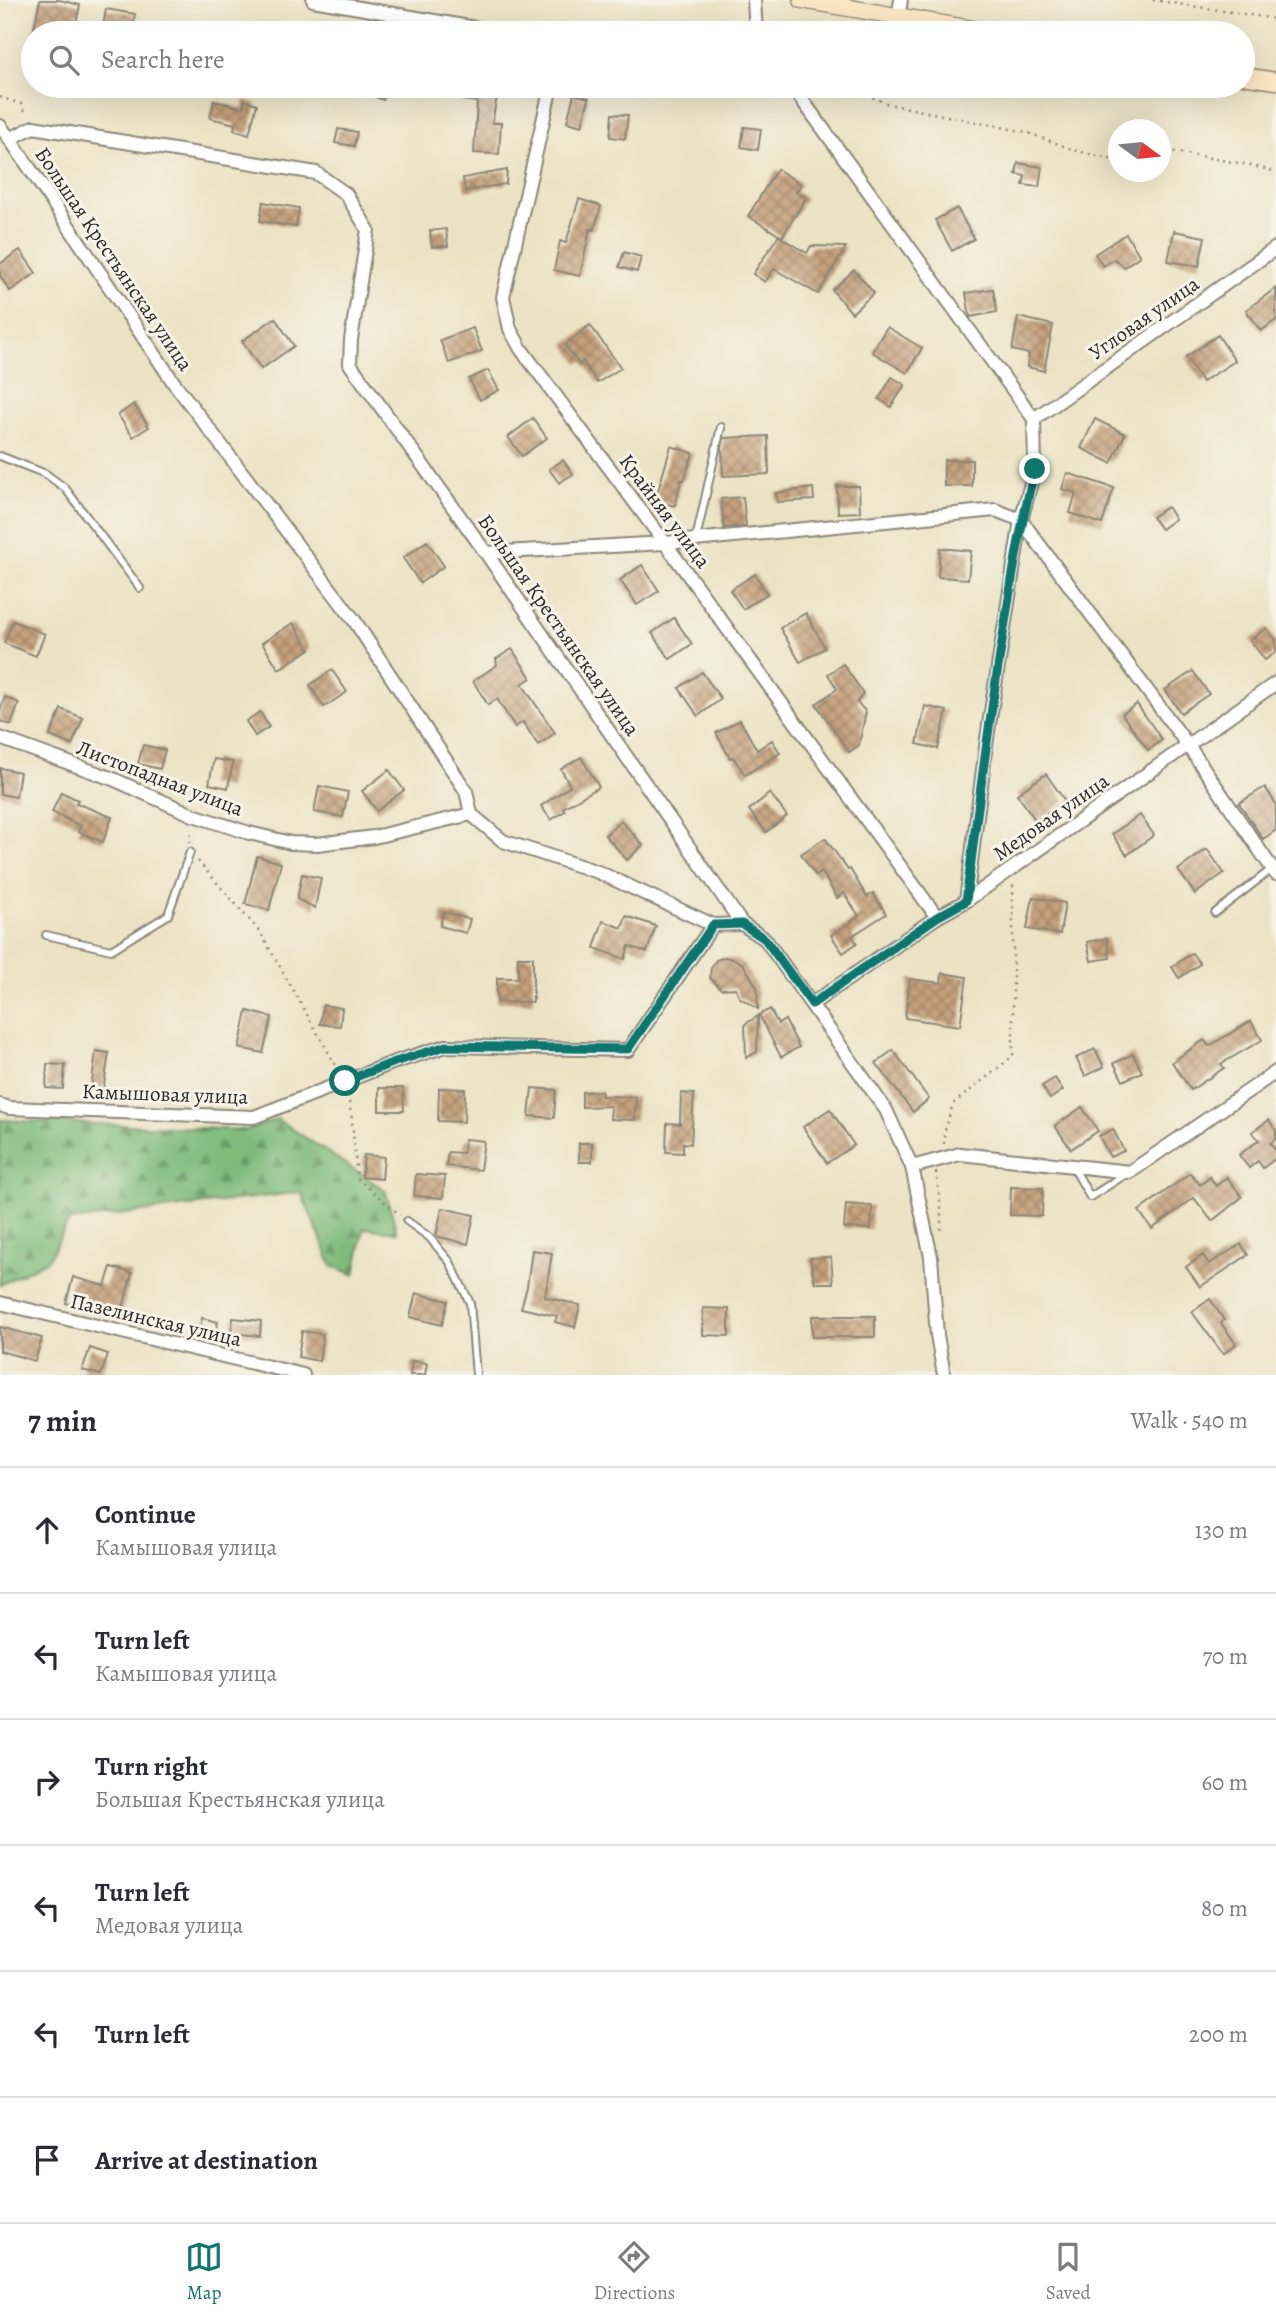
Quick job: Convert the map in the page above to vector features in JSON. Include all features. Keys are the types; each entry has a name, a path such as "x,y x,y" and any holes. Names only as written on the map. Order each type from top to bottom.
{"main road":[{"path":"802,0 900,8 950,21"},
{"path":"1255,78 1276,81"}],"street":[{"path":"313,0 435,21"},
{"path":"754,0 755,21"},
{"name":"Крайняя улица","path":"548,98 503,298 510,329 521,349 937,917"},
{"path":"801,98 1034,419 1035,469 1021,520 988,731 966,901"},
{"name":"Большая Крестьянская улица","path":"0,126 174,383 354,620 466,791 471,814"},
{"name":"Большая Крестьянская улица","path":"10,139 33,127 316,173 346,194 368,230 351,340 350,364 486,553 742,924 765,939 886,1110 912,1167 931,1257 937,1335 944,1375"},
{"name":"Угловая улица","path":"1034,419 1276,248"},
{"path":"486,553 665,543 995,510 1021,520 1187,744 1274,871"},
{"name":"Медовая улица","path":"812,1004 937,917 966,901 1276,682"},
{"name":"Листопадная улица","path":"0,738 113,779 192,815 281,840 317,844 374,837 471,814"},
{"path":"471,814 503,841 598,872 713,925 742,924"},
{"name":"Камышовая улица","path":"0,1105 9,1108 254,1117 395,1062 446,1046 628,1049 713,925"},
{"path":"912,1167 960,1154 1130,1172 1276,1072"},
{"name":"Пазелинская улица","path":"0,1303 303,1375"}],"lane":[{"path":"696,539 721,427"},
{"path":"0,457 46,474 65,488 140,588"},
{"path":"46,935 111,950 168,915 190,852"},
{"path":"1215,913 1274,871"},
{"path":"1073,1166 1090,1197 1130,1172"},
{"path":"407,1221 429,1237 450,1262 470,1303 476,1375"}],"path":[{"path":"1153,0 1276,19"},
{"path":"0,97 21,104 33,127"},
{"path":"874,98 888,104 1026,132 1077,151 1108,159"},
{"path":"1171,151 1250,165 1276,173"},
{"path":"192,815 190,852 260,932 302,1010 345,1081 352,1120 357,1178 407,1221"},
{"path":"931,1257 941,1242 941,1207 936,1171 943,1159 944,1133 953,1104 1013,1056 1013,867"}],"green space":[{"path":"277,1119 385,1190 397,1232 364,1228 355,1275 332,1266 301,1192 69,1221 48,1260 0,1285 0,1120 247,1130"}],"building":[{"path":"40,0 59,0 80,5 77,21 36,21"},
{"path":"106,9 135,14 134,21 104,21"},
{"path":"497,98 492,123 501,123 499,154 474,153 477,102 462,100"},
{"path":"573,98 589,98 582,126 567,122"},
{"path":"245,100 257,104 249,134 234,130 235,124 210,118 214,101 243,108"},
{"path":"612,114 628,115 625,139 610,137"},
{"path":"744,127 761,129 758,150 741,147"},
{"path":"338,129 357,132 354,146 335,143"},
{"path":"1018,163 1042,167 1039,187 1023,185 1025,176 1016,174"},
{"path":"777,169 801,184 796,192 806,198 782,237 748,216"},
{"path":"507,170 506,184 465,191 463,178"},
{"path":"579,199 601,206 594,230 590,229 580,276 554,270 560,241 566,243"},
{"path":"263,202 299,208 296,227 260,221"},
{"path":"957,208 974,239 952,251 935,220"},
{"path":"446,229 448,246 432,247 430,231"},
{"path":"1174,231 1205,237 1199,266 1168,261"},
{"path":"1126,234 1140,256 1124,267 1114,259 1103,266 1095,254"},
{"path":"778,236 807,253 811,246 846,247 818,294 774,269 765,282 753,274"},
{"path":"20,250 36,273 10,291 0,276 0,264"},
{"path":"624,252 641,257 637,272 619,267"},
{"path":"854,270 874,293 852,313 832,290"},
{"path":"1276,288 1276,320 1261,331 1246,310"},
{"path":"993,289 997,312 970,317 966,293"},
{"path":"1018,317 1053,325 1044,371 1027,367 1029,354 1012,350"},
{"path":"275,318 294,346 261,369 242,341"},
{"path":"590,325 621,368 597,383 583,361 579,364 565,345"},
{"path":"887,327 922,348 907,373 872,352"},
{"path":"473,328 482,351 449,363 440,340"},
{"path":"1218,335 1235,361 1202,382 1186,357"},
{"path":"488,370 499,390 480,400 469,379"},
{"path":"892,377 905,385 891,407 879,399"},
{"path":"134,404 149,427 133,437 118,415"},
{"path":"533,418 547,438 522,456 508,437"},
{"path":"1095,419 1125,434 1111,463 1081,448"},
{"path":"768,436 769,474 723,476 724,438"},
{"path":"671,446 693,453 684,480 681,480 675,506 655,501"},
{"path":"563,460 573,474 559,483 549,469"},
{"path":"944,460 972,460 972,486 944,486"},
{"path":"1067,473 1114,488 1102,524 1070,513 1076,493 1062,489"},
{"path":"837,486 859,486 860,512 838,513"},
{"path":"813,488 814,500 777,502 776,493"},
{"path":"743,497 746,526 724,528 721,499"},
{"path":"1167,507 1175,519 1161,529 1152,517"},
{"path":"427,541 444,566 420,583 403,558"},
{"path":"940,548 971,551 968,579 938,577"},
{"path":"642,565 659,591 637,605 620,580"},
{"path":"755,574 767,594 743,609 730,590"},
{"path":"806,613 825,648 800,662 780,628"},
{"path":"674,618 692,644 670,659 652,633"},
{"path":"13,621 45,634 36,656 4,643"},
{"path":"293,623 310,649 279,669 262,643"},
{"path":"1267,628 1276,641 1276,652 1265,660 1250,640"},
{"path":"512,649 531,678 522,684 555,733 538,745 523,722 515,727 497,699 488,705 473,681 497,665 496,659"},
{"path":"843,664 863,693 857,702 866,712 859,745 849,752 816,704 837,689 828,674"},
{"path":"332,670 347,692 324,707 310,685"},
{"path":"1193,671 1209,694 1181,713 1165,690"},
{"path":"702,672 721,699 698,716 679,688"},
{"path":"5,697 19,703 11,725 0,721"},
{"path":"1137,704 1162,740 1148,750 1122,714"},
{"path":"925,706 947,711 938,749 917,744"},
{"path":"61,709 83,718 72,745 50,736"},
{"path":"260,712 269,727 255,736 246,721"},
{"path":"740,720 757,750 772,740 780,753 745,775 733,757 730,758 716,733"},
{"path":"143,745 165,750 160,769 138,764"},
{"path":"581,757 599,787 563,808 565,811 551,820 541,806 570,786 561,769"},
{"path":"214,759 233,762 228,788 209,784"},
{"path":"0,768 20,772 16,797 0,794"},
{"path":"389,770 404,790 377,811 362,791"},
{"path":"1046,774 1065,801 1036,821 1017,794"},
{"path":"319,786 348,792 343,817 314,812"},
{"path":"1265,787 1276,804 1276,830 1263,839 1239,803"},
{"path":"61,792 78,800 76,803 112,817 103,842 78,832 81,826 52,812"},
{"path":"770,793 787,816 766,832 749,810"},
{"path":"1140,815 1154,835 1127,855 1112,834"},
{"path":"621,821 643,845 627,860 605,835"},
{"path":"825,838 848,870 850,869 867,897 873,893 886,914 852,936 857,943 843,953 831,935 859,916 844,893 837,898 822,872 816,876 801,854"},
{"path":"1207,849 1224,873 1195,894 1178,870"},
{"path":"257,856 281,863 269,910 245,904"},
{"path":"302,874 321,878 315,908 297,899"},
{"path":"1033,897 1065,903 1060,934 1027,929"},
{"path":"443,912 470,919 466,933 440,926"},
{"path":"626,916 656,926 647,952 629,946 625,959 594,948 603,921 622,928"},
{"path":"1107,938 1110,958 1091,961 1087,942"},
{"path":"1192,953 1200,964 1179,978 1172,967"},
{"path":"518,957 533,957 533,1002 497,1002 497,978 518,978"},
{"path":"725,957 743,964 757,987 758,1009 739,997 736,988 721,989 710,978 711,968 716,960"},
{"path":"942,973 967,977 960,1026 905,1018 910,979 941,983"},
{"path":"323,1005 342,1008 340,1026 320,1024"},
{"path":"770,1009 778,1024 785,1020 799,1047 781,1057 759,1015"},
{"path":"247,1011 272,1017 263,1053 239,1048"},
{"path":"758,1016 757,1052 746,1058 745,1024"},
{"path":"1251,1021 1262,1040 1221,1064 1224,1068 1191,1090 1172,1062 1204,1040 1209,1046"},
{"path":"1095,1049 1104,1067 1085,1076 1076,1058"},
{"path":"893,1050 929,1099 913,1112 876,1063"},
{"path":"96,1051 109,1053 103,1092 91,1090"},
{"path":"1133,1054 1142,1072 1123,1081 1114,1063"},
{"path":"47,1064 65,1065 63,1089 46,1088"},
{"path":"1055,1078 1063,1090 1050,1099 1042,1086"},
{"path":"379,1088 403,1088 404,1111 379,1111"},
{"path":"439,1088 465,1089 464,1122 438,1121"},
{"path":"532,1088 556,1090 554,1118 529,1116"},
{"path":"601,1091 602,1096 636,1097 635,1120 610,1119 611,1106 582,1107 582,1092"},
{"path":"681,1093 694,1094 691,1144 683,1143 683,1153 666,1152 667,1123 680,1124"},
{"path":"1082,1107 1098,1131 1071,1149 1055,1126"},
{"path":"830,1109 854,1145 827,1163 803,1127"},
{"path":"1269,1120 1276,1130 1276,1139 1270,1143 1276,1151 1276,1158 1263,1168 1258,1161 1249,1168 1239,1155 1259,1140 1252,1132"},
{"path":"1113,1129 1124,1151 1110,1157 1099,1136"},
{"path":"465,1139 484,1141 480,1170 446,1166 448,1152 463,1153"},
{"path":"579,1143 592,1143 592,1162 579,1162"},
{"path":"364,1155 384,1157 382,1179 362,1177"},
{"path":"1190,1173 1200,1185 1210,1177 1216,1186 1227,1177 1242,1197 1212,1221 1194,1198 1152,1229 1139,1211"},
{"path":"416,1174 445,1176 443,1198 414,1196"},
{"path":"1011,1187 1043,1188 1042,1216 1010,1215"},
{"path":"846,1204 872,1206 871,1229 844,1228"},
{"path":"442,1208 474,1215 468,1244 436,1236"},
{"path":"1241,1244 1248,1255 1200,1287 1186,1267 1203,1255 1209,1264"},
{"path":"532,1250 552,1253 545,1297 580,1305 575,1327 555,1322 557,1316 521,1308"},
{"path":"831,1257 833,1283 815,1283 810,1258"},
{"path":"111,1267 132,1273 122,1312 86,1302 84,1308 66,1303 73,1277 105,1286"},
{"path":"416,1293 448,1301 442,1325 410,1317"},
{"path":"1210,1299 1224,1320 1221,1323 1236,1344 1223,1354 1192,1312"},
{"path":"703,1308 729,1309 729,1336 703,1335"},
{"path":"812,1316 875,1316 875,1337 812,1337"},
{"path":"202,1318 218,1322 212,1344 197,1341"},
{"path":"233,1318 261,1321 260,1336 231,1333"},
{"path":"0,1327 42,1338 35,1361 0,1351"},
{"path":"302,1331 323,1334 319,1361 298,1357"},
{"path":"90,1348 108,1354 101,1375 82,1370"},
{"path":"412,1361 427,1363 425,1375 410,1375"}],"route":[{"path":"345,1081 446,1046 628,1049 713,925 742,924 765,939 812,1004 937,917 966,901 1013,568 1021,520 1035,469"}]}
